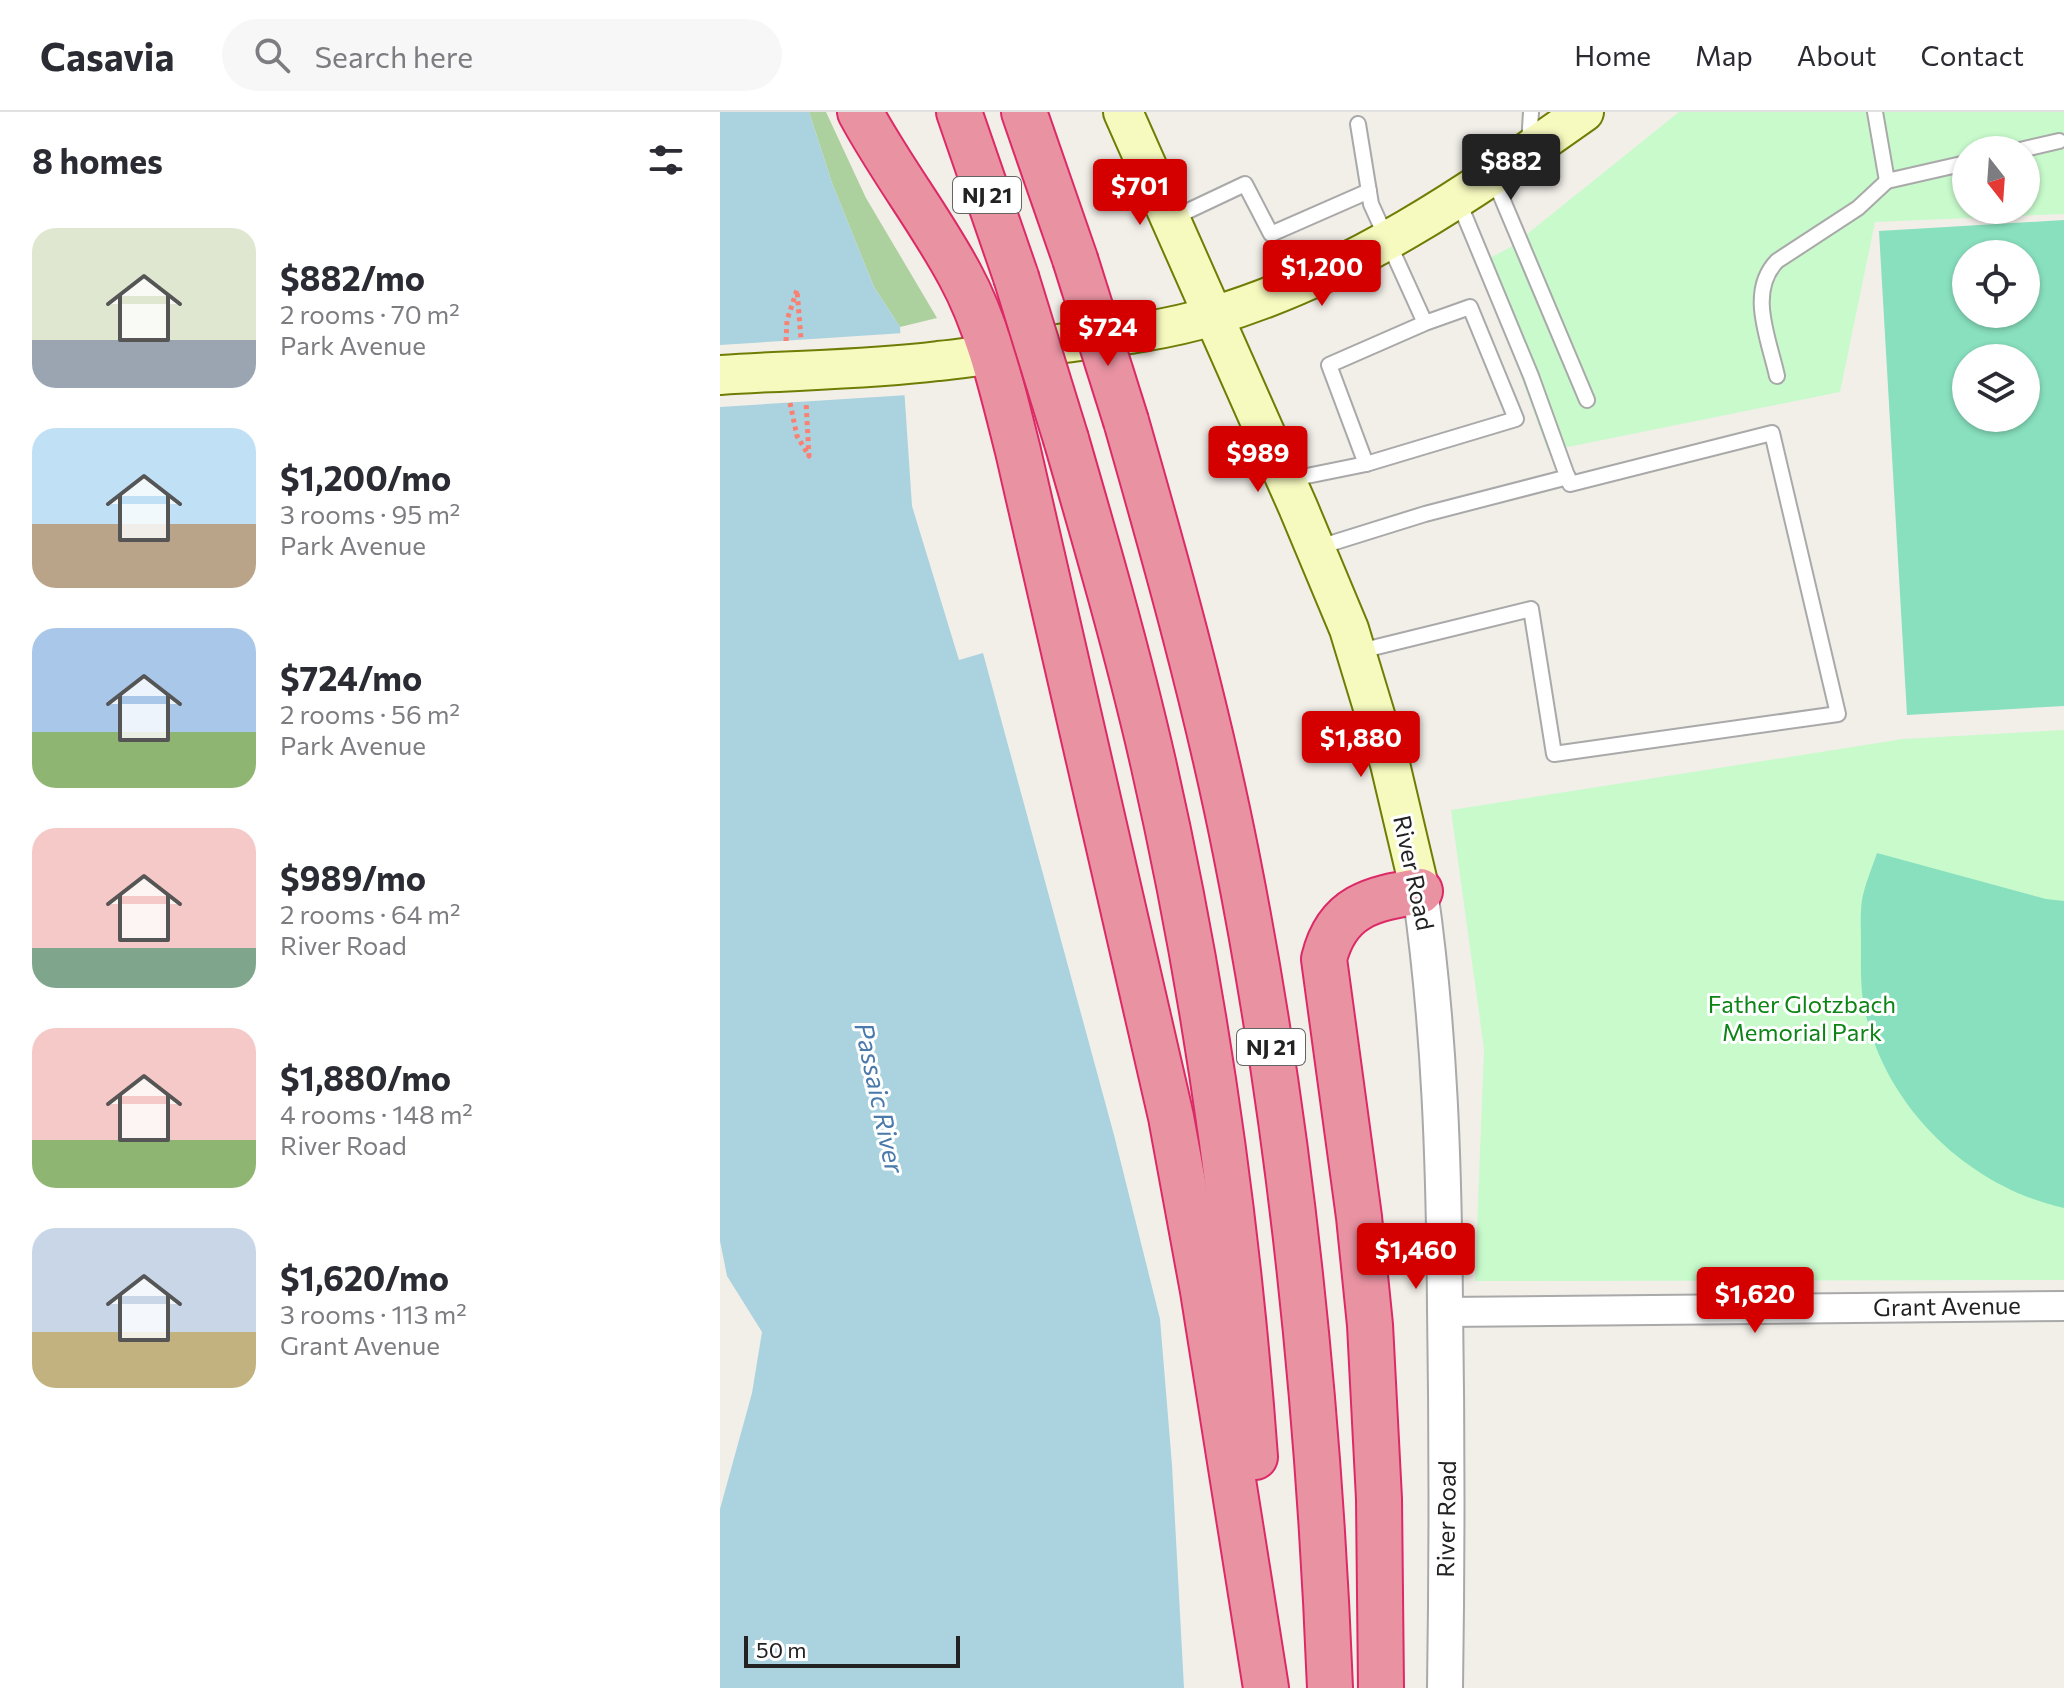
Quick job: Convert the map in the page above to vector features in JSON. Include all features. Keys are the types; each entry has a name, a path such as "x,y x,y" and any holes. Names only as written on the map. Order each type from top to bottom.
{"highway":[{"path":"860,112 877,145 962,277 991,353 1025,479 1171,1117 1198,1261 1267,1688"},
{"name":"NJ 21","path":"959,112 1016,277 1066,439 1120,632 1153,761 1189,936 1236,1250 1250,1385 1267,1688"},
{"name":"NJ 21","path":"1024,112 1126,421 1185,630 1241,881 1273,1059 1298,1243 1312,1380 1330,1688"},
{"path":"1381,1688 1379,1499 1370,1325 1359,1217 1324,959 1329,939 1341,919 1361,905 1383,897 1420,891"}],"main road":[{"name":"River Road","path":"1123,112 1316,548 1356,652 1390,764 1420,891"},
{"path":"720,375 937,361 1146,332 1213,316 1285,291 1386,242 1458,200 1584,112"}],"street":[{"name":"River Road","path":"1420,891 1437,1028 1444,1182 1448,1428 1445,1688"},
{"name":"Grant Avenue","path":"1445,1312 2064,1306"}],"lane":[{"path":"1529,151 1531,112"},
{"path":"1875,112 1887,181"},
{"path":"1358,124 1371,204 1425,323"},
{"path":"2040,145 2059,141"},
{"path":"1777,376 1759,299 1767,272 1777,261 1858,208 1887,181 1952,166"},
{"path":"1493,176 1587,400"},
{"path":"1170,219 1245,184 1271,234 1369,191"},
{"path":"1356,652 1531,609 1554,754 1838,714 1772,433 1570,484 1531,376 1458,200"},
{"path":"1286,480 1366,464 1516,419 1470,307 1329,365 1366,464"},
{"path":"1316,548 1425,514 1568,477"}],"path":[{"path":"786,341 787,320 797,290 801,340"},
{"path":"790,402 797,436 809,456 806,401"}],"green space":[{"path":"809,112 826,112 866,198 937,318 900,327 874,287 832,183"},
{"path":"1679,112 2064,112 2064,214 2040,215 2040,136 1952,136 1952,219 1875,222 1840,392 1548,451 1480,263 1511,247"},
{"path":"2064,220 2064,706 1907,715 1879,231 2040,224 2040,221"},
{"name":"Father Glotzbach Memorial Park","path":"2064,730 2064,1280 1475,1281 1484,1049 1451,810 1903,739"},
{"path":"1877,853 2046,899 2064,901 2064,1208 1996,1182 1965,1162 1937,1138 1912,1110 1892,1080 1876,1046 1865,1011 1862,986 1861,905"}],"water":[{"name":"Passaic River","path":"720,112 809,112 832,183 874,287 900,327 912,506 959,660 983,653 1114,1135 1160,1319 1172,1465 1184,1688 720,1688 720,1509 752,1393 762,1332 727,1276 720,1241"}],"pier":[{"path":"904,333 908,395 720,407 720,345"}]}
